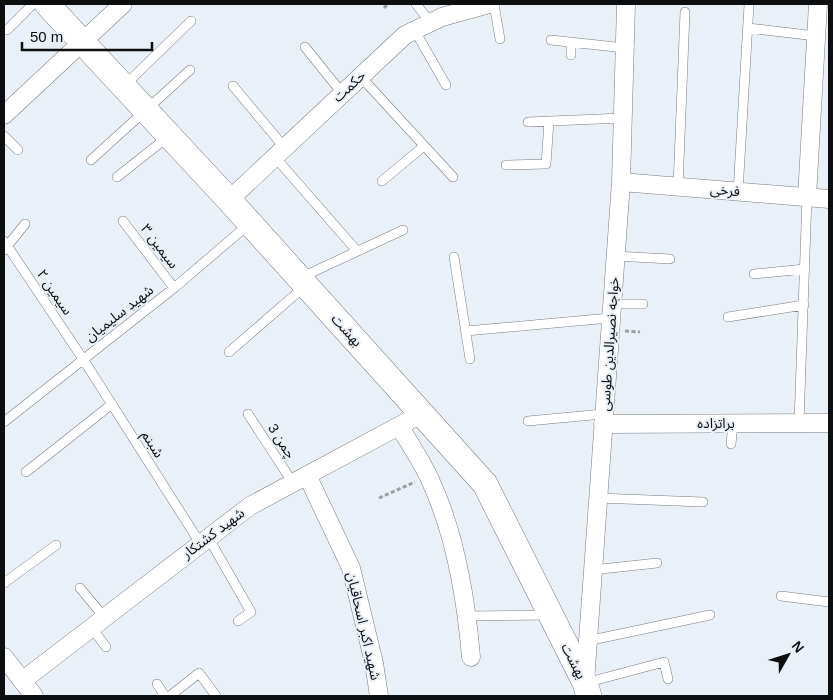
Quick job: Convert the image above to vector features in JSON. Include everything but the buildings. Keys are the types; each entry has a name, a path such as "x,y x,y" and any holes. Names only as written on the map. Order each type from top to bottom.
{"street":[{"path":"4,114 123,4"},
{"name":"حکمت","path":"229,200 405,35 431,23 489,4"},
{"name":"خواجه نصیرالدین طوسی","path":"586,692 587,641 621,182 626,4"},
{"path":"808,197 818,4"},
{"name":"بهشت","path":"50,6 423,413 485,484 586,692"},
{"name":"فرخی","path":"621,182 829,199"},
{"name":"شهید کشتکار","path":"30,692 98,622 250,506 423,413"},
{"name":"براتزاده","path":"603,419 734,424 829,423"},
{"path":"399,426 428,476 449,530 468,616 471,657"},
{"name":"شهید اکبر اسحاقیان","path":"300,479 351,568 374,663 379,696"},
{"path":"4,657 30,692"}],"lane":[{"path":"416,4 431,23"},
{"path":"494,4 500,39"},
{"path":"738,192 749,5"},
{"path":"7,30 50,6"},
{"path":"678,187 685,12"},
{"path":"123,87 191,21"},
{"path":"748,28 816,36"},
{"path":"415,31 446,85"},
{"path":"551,40 625,48"},
{"path":"571,43 571,55"},
{"path":"305,47 342,93"},
{"path":"91,160 190,70"},
{"path":"360,76 452,177"},
{"path":"233,86 279,152 357,252"},
{"path":"528,122 623,118"},
{"path":"506,165 546,164 549,121"},
{"path":"4,136 18,150"},
{"path":"117,178 169,136"},
{"path":"382,182 424,146"},
{"path":"799,424 808,197"},
{"name":"سیمین ۳","path":"123,221 174,288"},
{"path":"5,246 25,224"},
{"name":"شهید سلیمیان","path":"4,422 174,288 249,224"},
{"path":"230,352 303,282 402,230"},
{"name":"سیمین ۲","path":"5,246 83,359"},
{"path":"454,256 470,360"},
{"path":"615,256 670,259"},
{"path":"754,274 805,269"},
{"path":"466,331 611,311 643,304"},
{"path":"728,317 804,305"},
{"name":"شبنم","path":"83,359 252,612 238,621"},
{"path":"26,472 112,404"},
{"name":"چمن 3","path":"248,414 300,479"},
{"path":"528,421 603,419"},
{"path":"731,444 734,424"},
{"path":"597,498 703,502"},
{"path":"4,583 56,545"},
{"path":"592,570 657,563"},
{"path":"80,588 98,622 106,646"},
{"path":"781,596 829,602"},
{"path":"468,616 550,615"},
{"path":"587,641 710,616"},
{"path":"586,692 664,662 668,679"},
{"path":"170,696 199,673 216,696"},
{"path":"158,684 165,696"}],"path":[{"path":"384,8 388,4"},
{"path":"379,498 428,476"}]}
